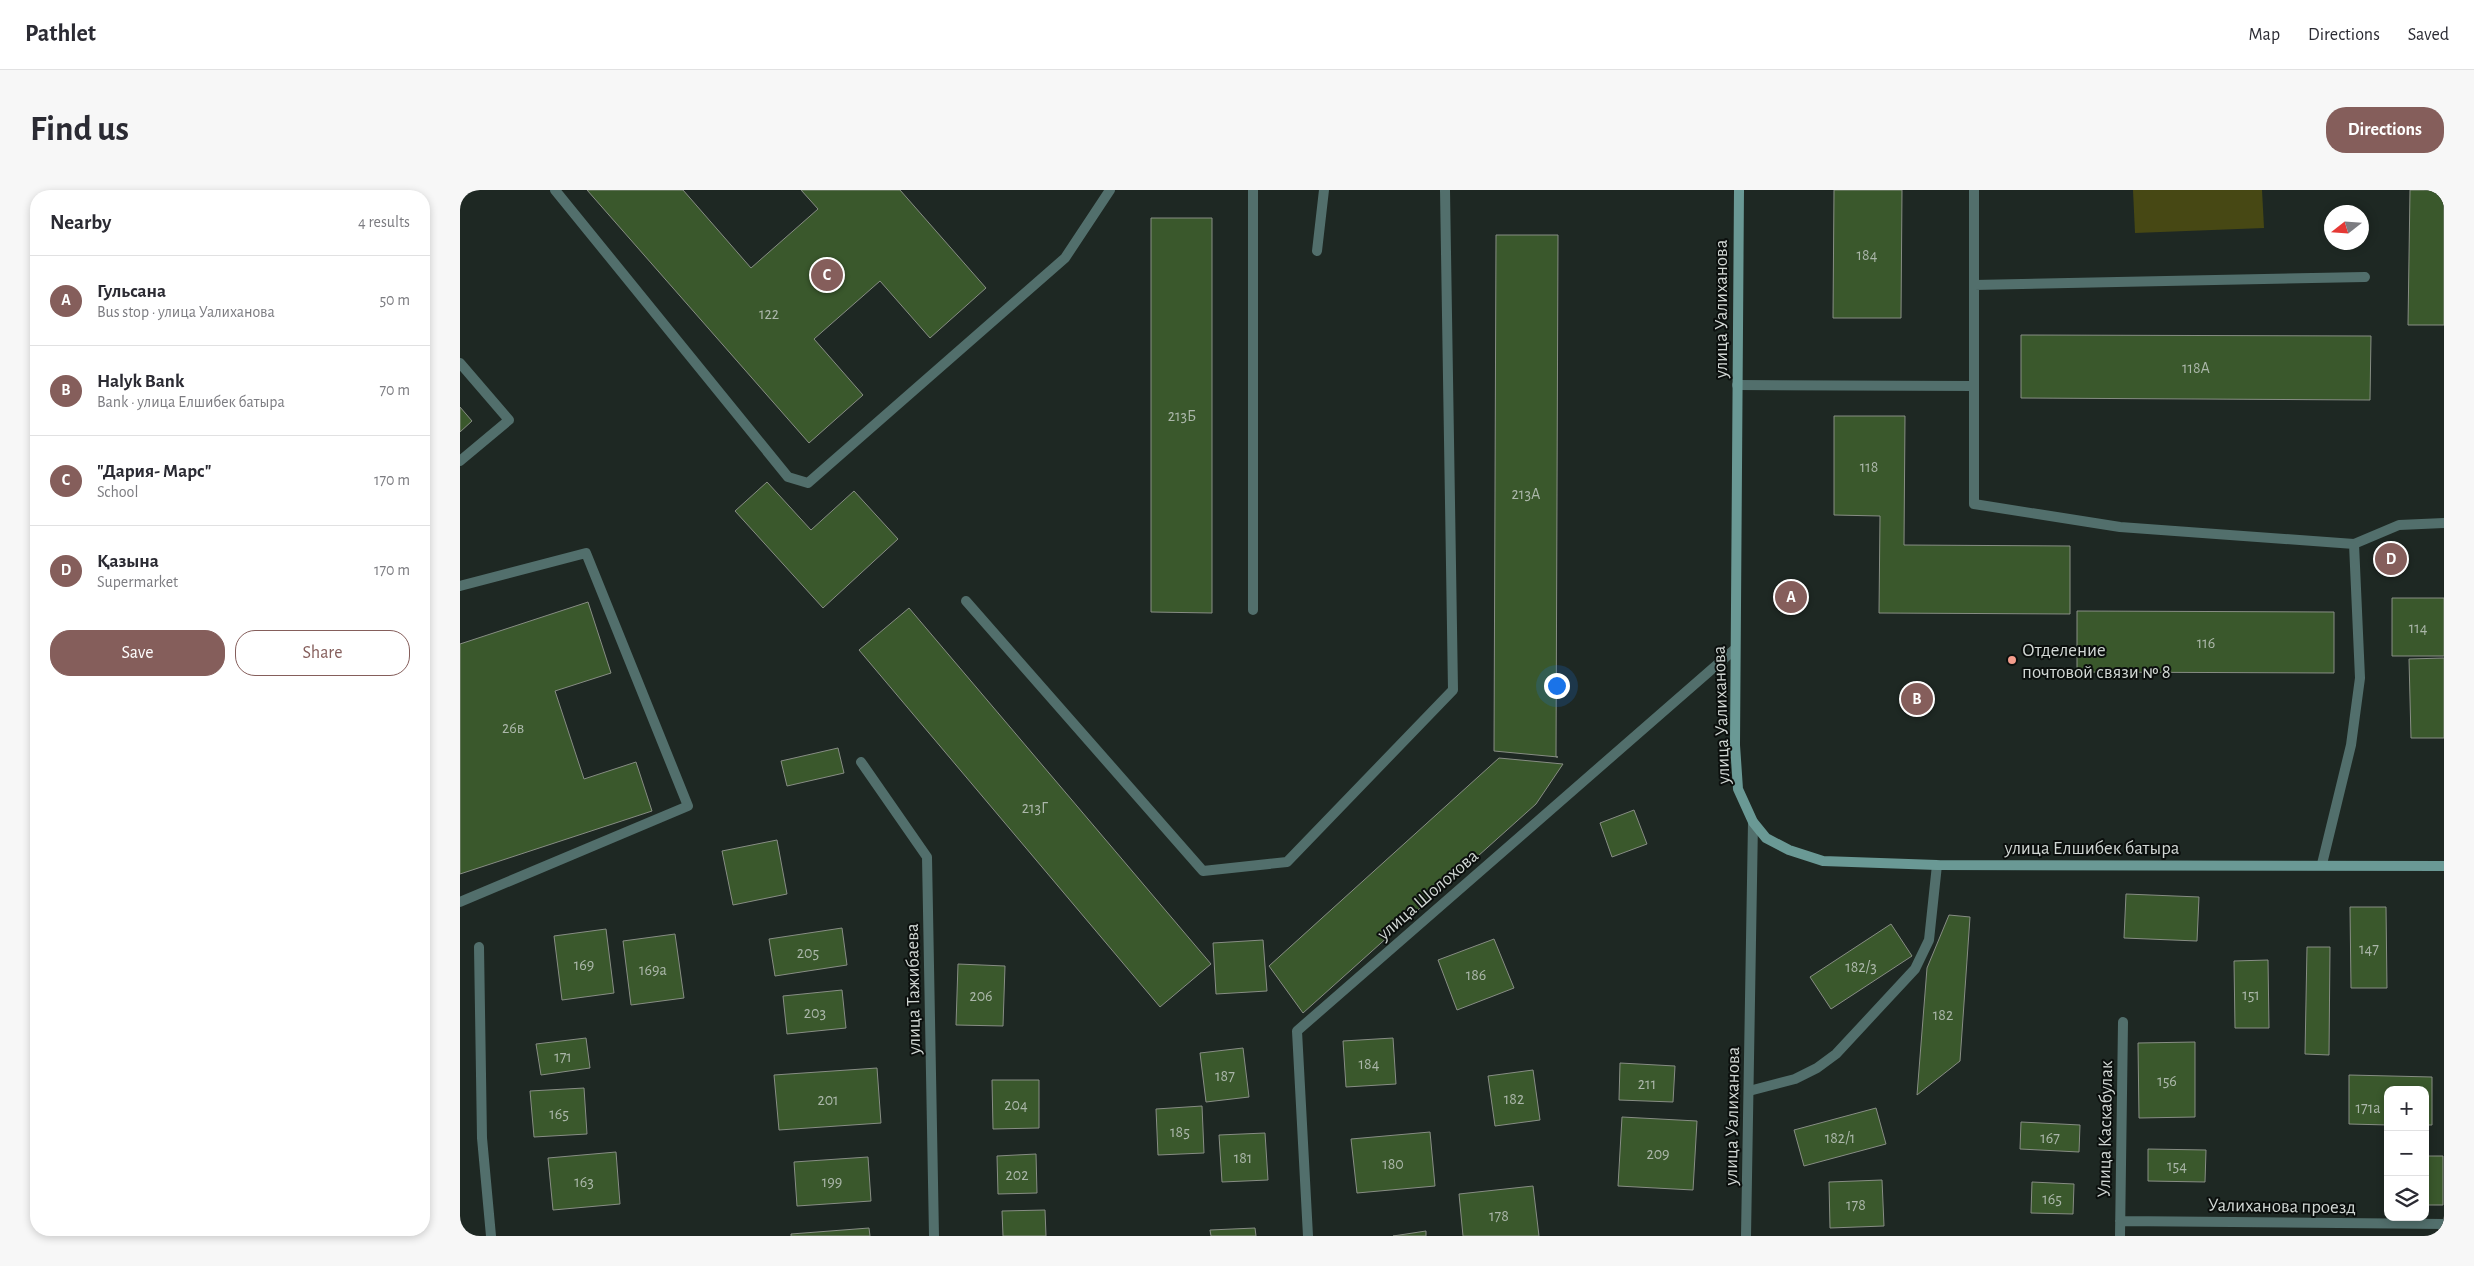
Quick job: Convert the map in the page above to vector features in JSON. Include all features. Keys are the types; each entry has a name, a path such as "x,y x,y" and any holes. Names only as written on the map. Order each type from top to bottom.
{"main road":[{"name":"улица Уалиханова","path":"1739,190 1734,745 1738,789 1752,822"},
{"name":"улица Елшибек батыра","path":"1752,822 1766,838 1789,850 1823,861 1937,865 2322,864 2444,866"}],"street":[{"path":"555,190 788,477 808,483 1065,258 1110,190"},
{"path":"1253,190 1253,610"},
{"path":"1317,251 1324,190"},
{"path":"966,601 1203,872 1287,862 1453,690 1444,190"},
{"path":"1974,190 1974,504 2120,526 2354,544 2399,525 2444,523"},
{"path":"1974,285 2365,277"},
{"path":"460,364 509,420 460,461"},
{"path":"1737,385 1974,386"},
{"path":"2322,864 2351,745 2360,678 2354,544"},
{"path":"460,586 586,553 688,806 460,902"},
{"name":"улица Шолохова","path":"1308,1236 1297,1031 1735,650"},
{"name":"улица Тажибаева","path":"861,762 927,857 934,1236"},
{"name":"улица Уалиханова","path":"1746,1236 1752,822"},
{"path":"1748,1091 1795,1079 1817,1068 1836,1054 1915,969 1929,940 1937,865"},
{"path":"479,947 482,1138 492,1236"},
{"name":"Улица Каскабулак","path":"2120,1236 2123,1022"},
{"name":"Уалиханова проезд","path":"2120,1221 2444,1224"}],"shaded area":[{"path":"2133,190 2262,190 2264,228 2135,233"}],"building":[{"path":"587,190 683,190 751,268 818,209 801,190 900,190 986,288 930,338 880,281 814,339 863,395 809,443"},
{"path":"1834,190 1902,190 1901,318 1833,318"},
{"path":"2410,190 2444,190 2444,325 2408,325"},
{"path":"1151,218 1212,218 1212,613 1151,612"},
{"path":"1496,235 1558,235 1556,757 1494,751"},
{"path":"2021,335 2371,336 2370,400 2021,398"},
{"path":"460,407 472,421 460,432"},
{"path":"1834,416 1905,416 1904,545 2070,546 2070,614 1879,613 1880,516 1834,515"},
{"path":"767,482 811,530 854,491 898,539 823,608 735,511"},
{"path":"2392,598 2444,598 2444,656 2392,656"},
{"path":"588,602 611,673 555,691 584,779 636,762 652,811 460,874 460,644"},
{"path":"909,608 1211,964 1160,1007 859,650"},
{"path":"2077,611 2334,612 2334,673 2077,672"},
{"path":"2444,658 2444,738 2411,738 2409,659"},
{"path":"838,748 844,773 787,786 781,761"},
{"path":"1499,758 1563,764 1536,804 1303,1013 1269,966"},
{"path":"1634,810 1647,844 1612,857 1600,823"},
{"path":"777,840 787,894 733,905 722,851"},
{"path":"2126,894 2199,897 2197,941 2124,938"},
{"path":"2350,907 2386,907 2387,988 2351,988"},
{"path":"1949,915 1970,917 1960,1061 1917,1095 1927,968"},
{"path":"1891,924 1912,956 1831,1009 1810,977"},
{"path":"842,928 847,965 775,976 769,939"},
{"path":"606,929 614,993 562,1000 554,936"},
{"path":"675,934 684,998 631,1005 623,941"},
{"path":"1494,939 1514,988 1457,1010 1438,960"},
{"path":"1263,940 1267,991 1216,994 1213,943"},
{"path":"2307,947 2330,947 2329,1055 2305,1054"},
{"path":"2268,960 2269,1028 2235,1028 2234,961"},
{"path":"958,964 1005,966 1003,1026 956,1025"},
{"path":"842,990 846,1028 787,1034 783,996"},
{"path":"586,1038 590,1068 541,1075 536,1044"},
{"path":"1393,1038 1396,1084 1346,1087 1343,1041"},
{"path":"2195,1042 2195,1117 2139,1118 2138,1043"},
{"path":"1243,1048 1249,1097 1206,1102 1200,1053"},
{"path":"1620,1063 1675,1066 1673,1102 1619,1100"},
{"path":"877,1068 881,1123 779,1130 774,1075"},
{"path":"1533,1070 1540,1120 1495,1126 1488,1076"},
{"path":"2349,1075 2432,1077 2432,1125 2429,1125 2429,1086 2384,1086 2384,1125 2349,1124"},
{"path":"992,1080 1039,1080 1039,1128 993,1129"},
{"path":"584,1088 587,1134 534,1137 530,1091"},
{"path":"1202,1106 1204,1153 1158,1155 1156,1109"},
{"path":"1876,1108 1886,1144 1804,1166 1794,1130"},
{"path":"1622,1117 1697,1121 1693,1190 1618,1186"},
{"path":"2021,1122 2080,1125 2079,1152 2020,1149"},
{"path":"1430,1132 1435,1186 1357,1193 1351,1139"},
{"path":"1265,1133 1268,1180 1222,1182 1219,1135"},
{"path":"2148,1149 2206,1150 2205,1182 2148,1181"},
{"path":"616,1152 620,1204 553,1210 548,1158"},
{"path":"1036,1154 1037,1193 998,1194 997,1156"},
{"path":"2429,1156 2443,1156 2443,1205 2429,1205"},
{"path":"868,1157 871,1201 797,1206 794,1162"},
{"path":"1882,1180 1884,1226 1830,1228 1829,1182"},
{"path":"2032,1182 2074,1184 2073,1214 2031,1213"},
{"path":"1533,1186 1539,1236 1463,1236 1459,1194"},
{"path":"1045,1210 1046,1236 1003,1236 1002,1211"},
{"path":"869,1228 870,1236 791,1236 791,1234"},
{"path":"1255,1228 1256,1236 1211,1236 1210,1230"},
{"path":"1426,1231 1426,1236 1393,1236"}],"place":[{"name":"\"Дария- Марс\"","path":"827,275"},
{"name":"Қазына","path":"2391,559"},
{"name":"Гульсана","path":"1791,597"},
{"name":"Отделение почтовой связи № 8","path":"2012,660"},
{"name":"Halyk Bank","path":"1917,699"}]}
